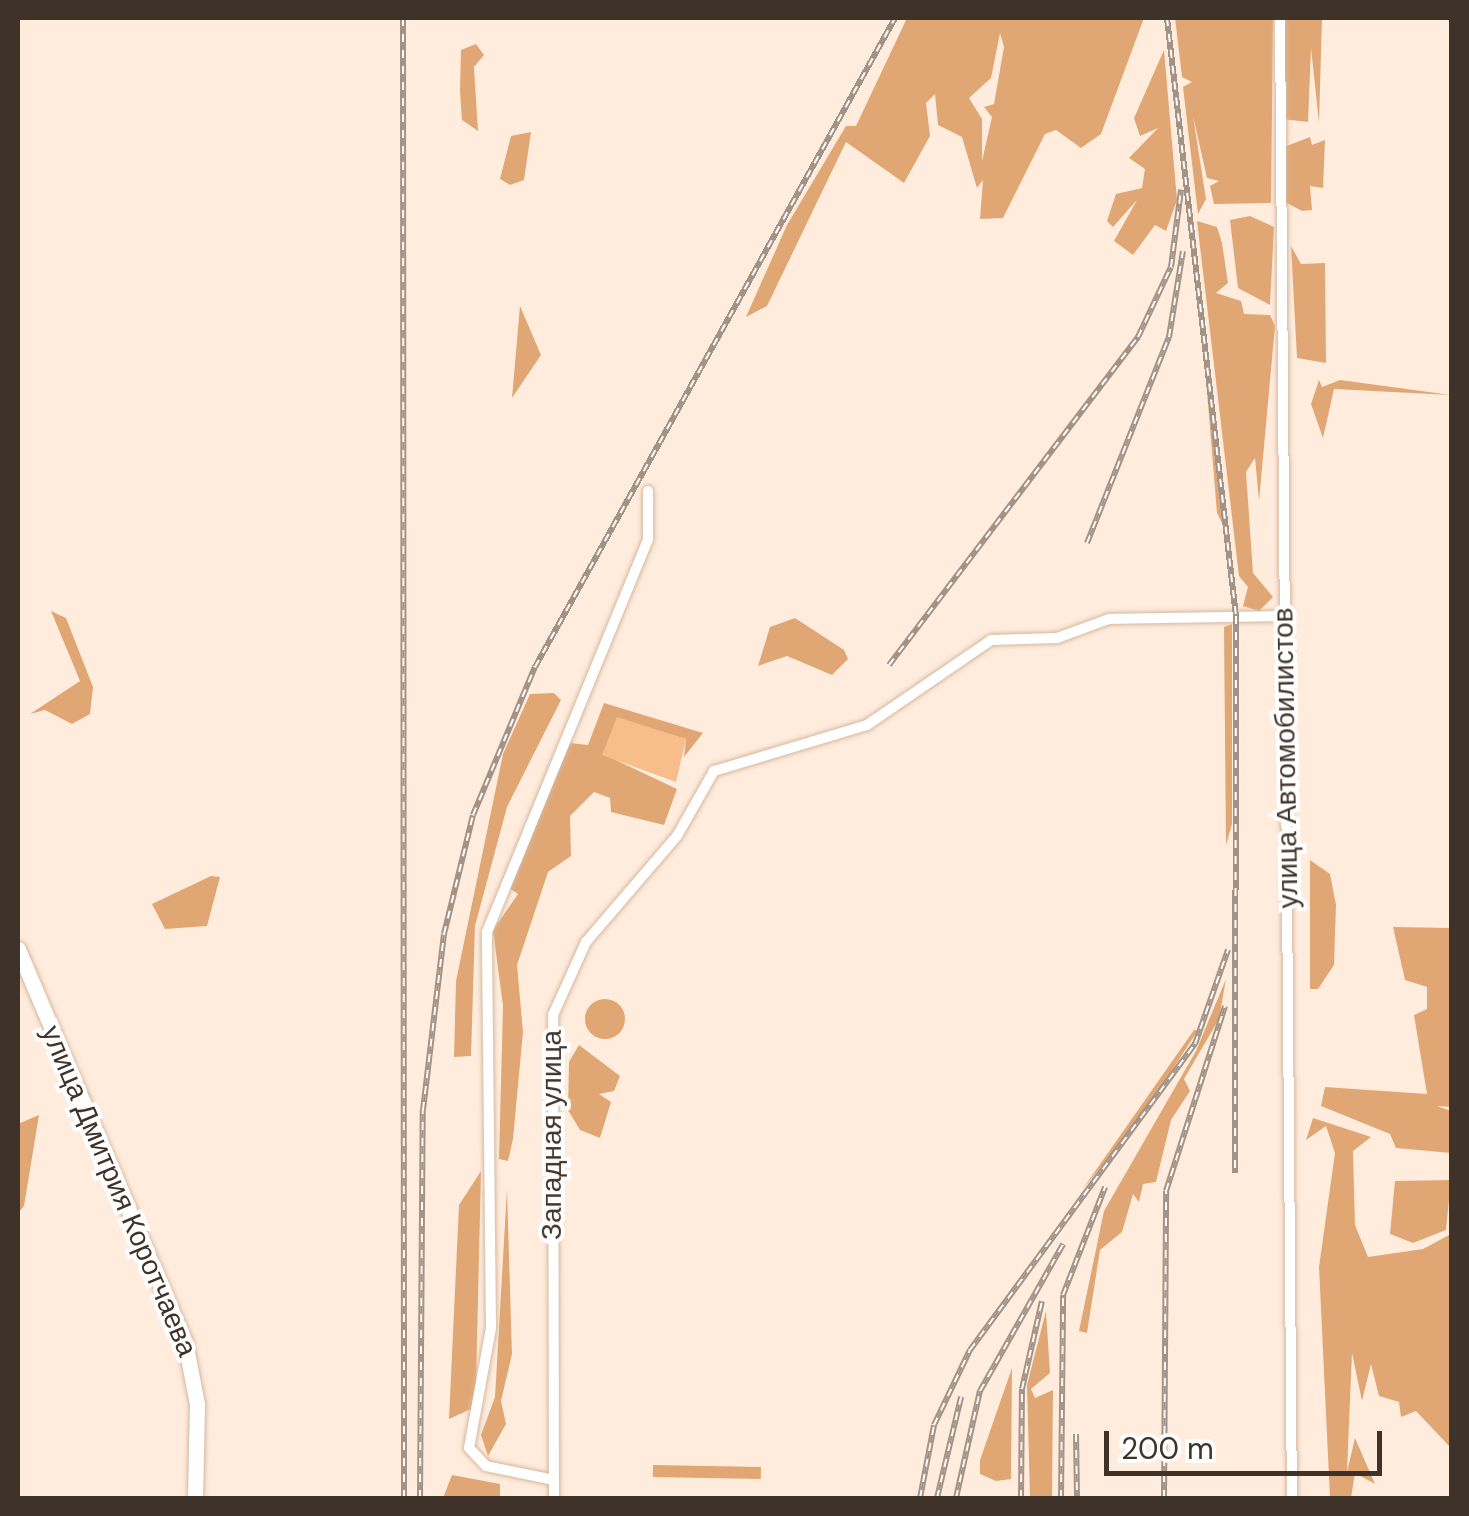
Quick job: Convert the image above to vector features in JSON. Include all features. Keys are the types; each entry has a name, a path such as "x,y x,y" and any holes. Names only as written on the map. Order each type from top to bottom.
{"street":[{"name":"улица Автомобилистов","path":"1280,18 1292,1498"},
{"path":"554,1480 486,1466 469,1448 491,1328 487,932 648,539 648,491"},
{"name":"Западная улица","path":"554,1498 552,1015 586,942 676,836 714,771 851,733 991,640 1057,638 1108,619 1283,616"},
{"name":"улица Дмитрия Коротчаева","path":"18,949 185,1342 196,1404 195,1498"}],"shaded area":[{"path":"907,18 1144,18 1101,134 1081,148 1056,130 1045,134 1003,218 980,219 983,180 977,188 962,137 938,125 935,94 926,103 930,136 904,183 846,142 767,306 746,317 787,225 846,126 856,126","holes":["1000,33 1004,47 994,104 984,107 992,117 982,161 982,119 969,98 991,78"]},
{"path":"1175,18 1273,18 1271,203 1214,204 1210,186 1219,181 1207,178 1193,116 1206,199 1198,214 1183,87 1192,82 1182,77"},
{"path":"1284,18 1322,18 1319,123 1311,48 1308,122 1282,119"},
{"path":"476,44 484,55 474,67 478,131 462,120 460,91 461,50"},
{"path":"1164,50 1177,200 1166,231 1155,225 1133,255 1114,241 1137,200 1113,227 1107,221 1116,194 1142,188 1145,169 1129,158 1158,128 1140,136 1134,118"},
{"path":"531,132 524,180 510,185 500,179 511,136"},
{"path":"1310,137 1312,145 1325,140 1323,188 1310,186 1312,210 1302,211 1283,201 1284,147"},
{"path":"1250,216 1274,227 1270,305 1238,288 1230,220"},
{"path":"1197,221 1217,227 1222,243 1228,283 1216,293 1241,301 1244,314 1270,315 1275,326 1259,501 1255,458 1246,472 1253,573 1273,597 1259,611 1243,606 1248,587 1239,576"},
{"path":"1291,246 1301,264 1325,263 1326,363 1297,358"},
{"path":"1199,295 1209,362 1228,535 1217,513"},
{"path":"520,306 541,355 512,398"},
{"path":"1319,380 1322,387 1340,380 1451,395 1334,389 1323,438 1311,404"},
{"path":"51,611 66,618 93,687 90,714 72,724 45,710 30,714 80,681"},
{"path":"795,618 844,650 848,659 832,675 787,656 758,666 770,627"},
{"path":"1232,624 1232,824 1226,845 1224,627"},
{"path":"554,693 561,700 507,807 475,926 471,1056 454,1057 456,981 503,754 530,694"},
{"path":"604,703 703,733 684,757 686,739 655,730 603,754 677,789 664,825 611,812 610,798 594,792 570,816 571,856 548,872 517,965 523,1032 508,1161 499,1159 503,1006 493,930 518,894 509,888 570,743 588,745"},
{"path":"617,717 686,739 676,782 602,755"},
{"path":"1310,860 1330,874 1336,905 1334,965 1318,989 1310,989"},
{"path":"211,876 220,877 207,926 165,929 152,904"},
{"path":"1393,927 1451,928 1451,1107 1437,1106 1451,1111 1451,1153 1396,1148 1390,1134 1321,1106 1325,1087 1427,1094 1414,1015 1427,1009 1427,987 1405,980"},
{"path":"1226,979 1219,1019 1184,1079 1190,1091 1171,1120 1156,1182 1143,1184 1139,1202 1133,1194 1122,1232 1100,1250 1087,1333 1079,1331 1104,1211 1196,1051"},
{"path":"605,999 619,1005 625,1019 619,1033 605,1039 591,1033 585,1019 591,1005"},
{"path":"1194,1030 1198,1030 1143,1115 1082,1190"},
{"path":"579,1045 620,1076 614,1091 599,1094 611,1102 600,1138 580,1130 568,1110 569,1062"},
{"path":"39,1115 24,1206 18,1213 18,1124"},
{"path":"1313,1118 1371,1137 1353,1151 1355,1225 1368,1257 1423,1249 1451,1234 1451,1448 1416,1411 1401,1417 1399,1402 1379,1396 1371,1364 1362,1401 1352,1353 1347,1472 1355,1438 1375,1484 1355,1473 1351,1498 1330,1498 1319,1267 1335,1153 1326,1126 1306,1140"},
{"path":"481,1171 476,1385 471,1409 449,1419 459,1205"},
{"path":"1451,1180 1446,1230 1413,1243 1390,1234 1395,1181"},
{"path":"507,1189 512,1354 501,1401 506,1424 488,1456 481,1435 495,1397"},
{"path":"1046,1311 1050,1373 1031,1389 1035,1398 1053,1390 1052,1498 1030,1498 1027,1385"},
{"path":"1012,1368 1011,1479 996,1481 980,1474 980,1460"},
{"path":"653,1465 761,1467 761,1479 653,1477"},
{"path":"452,1475 500,1484 500,1498 443,1498"}],"railway":[{"path":"403,18 404,1498"},
{"path":"420,1498 423,1110 444,934 473,815 535,667 895,18"},
{"path":"1167,18 1236,616 1235,1173"},
{"path":"889,665 1138,337 1171,267 1181,190"},
{"path":"1087,543 1169,337 1183,251"},
{"path":"920,1498 934,1425 970,1350 1195,1044 1228,950"},
{"path":"1164,1498 1166,1191 1225,1006"},
{"path":"1061,1498 1063,1295 1105,1187"},
{"path":"956,1498 980,1391 1063,1244"},
{"path":"1021,1498 1022,1389 1042,1301"},
{"path":"937,1498 961,1397"},
{"path":"1076,1434 1077,1498"}]}
